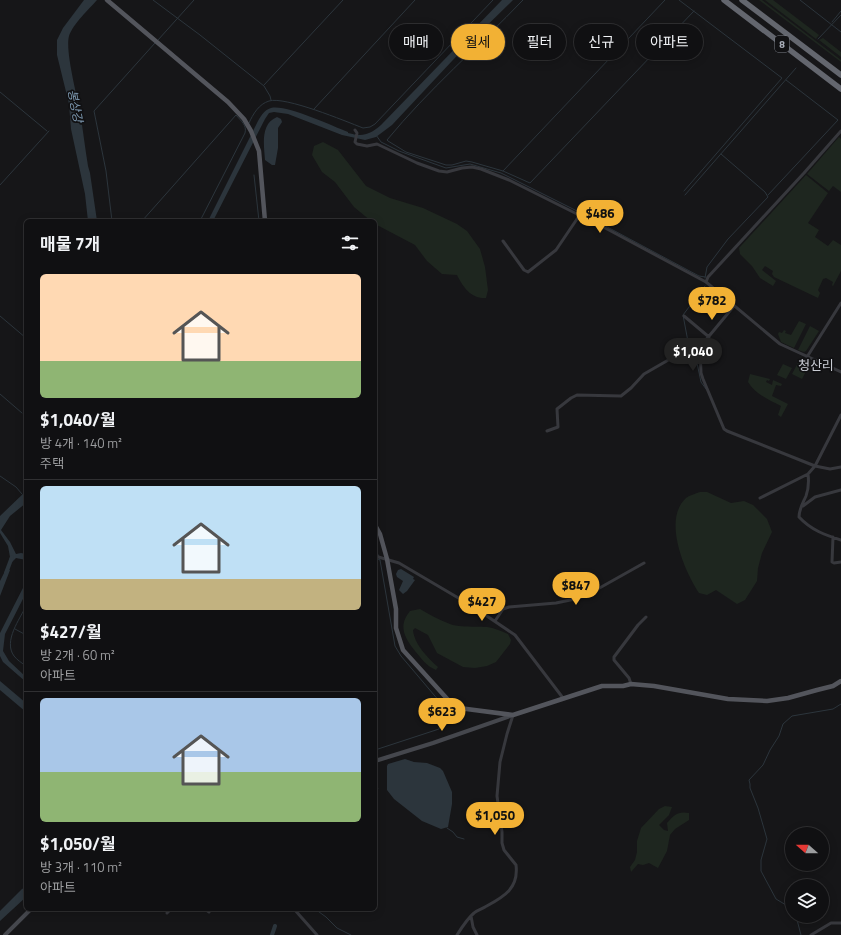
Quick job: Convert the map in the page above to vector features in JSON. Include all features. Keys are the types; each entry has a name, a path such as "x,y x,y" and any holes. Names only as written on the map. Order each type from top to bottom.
{"highway":[{"name":"8","path":"724,0 841,89"},
{"name":"8","path":"742,0 841,75"}],"main road":[{"path":"108,1 228,102 244,119 251,131 259,151 265,219"},
{"path":"377,529 387,559 396,609 396,628 404,650 454,706 459,708 513,715"},
{"path":"377,760 602,686 623,686 631,684 654,686 728,699 767,701 788,698 833,686 841,682"},
{"path":"5,935 29,911"}],"street":[{"path":"356,132 355,142 357,144 367,146 377,144 417,163 439,171 447,172 467,167 481,169 509,180 609,230 706,282 780,344 841,372"},
{"path":"706,282 708,277 841,132"},
{"path":"503,241 524,270 528,272 556,250 579,216"},
{"path":"807,357 841,303"},
{"path":"734,306 700,347 701,373 724,429 737,436 814,466 830,469 841,467"},
{"path":"684,316 708,337"},
{"path":"547,432 558,427 557,409 571,398 582,395 621,396 632,388 644,374 654,367 691,347 700,347"},
{"path":"760,498 808,474 814,466 841,415"},
{"path":"808,474 810,484 807,495 799,512 799,518 817,532 841,540"},
{"path":"801,507 815,497 841,490"},
{"path":"833,537 832,562 841,562"},
{"path":"378,557 399,563 472,606 515,635 522,642 562,698"},
{"path":"495,621 503,609 509,607 556,603 587,595 644,563"},
{"path":"631,684 629,678 614,660 614,657 638,625 646,617"},
{"path":"457,935 471,916 506,894 514,886 516,865 505,853 502,843 497,796 500,762 513,715"},
{"path":"296,911 317,935"},
{"path":"471,916 473,927 477,935"},
{"path":"811,935 831,923 841,923"}],"shaded area":[{"path":"759,0 762,0 841,60 841,62"},
{"path":"765,0 773,0 819,35 816,39"},
{"path":"823,38 841,52 841,57 819,40"},
{"path":"839,137 841,139 841,192 833,186 829,191 807,174"},
{"path":"323,142 338,150 366,186 390,198 423,208 457,224 467,231 480,249 485,267 488,290 486,298 476,297 468,291 457,275 442,274 427,261 415,245 377,225 377,219 369,219 354,207 335,182 322,172 312,155 314,146"},
{"path":"806,175 828,193 808,223 819,230 815,237 828,246 833,240 841,245 841,271 833,286 833,282 826,278 823,279 818,290 820,293 818,298 774,277 772,274 773,271 765,266 762,270 776,281 773,286 760,278 752,266 740,254 739,248"},
{"path":"799,321 806,324 794,348 781,342 778,334 779,332 782,333 784,330 786,331 785,333 791,335"},
{"path":"810,326 819,331 806,351 804,352 798,350"},
{"path":"801,357 811,362 802,379 792,374"},
{"path":"783,364 792,368 786,379 777,375"},
{"path":"750,374 770,379 766,382 772,385 773,380 782,384 781,386 776,385 772,396 788,404 781,417 778,415 781,406 754,390 748,382"},
{"path":"700,492 707,492 731,503 744,501 753,505 767,519 772,532 762,553 758,568 757,581 745,600 737,604 716,590 707,595 699,593 693,584 682,560 678,546 676,519 679,508 686,498"},
{"path":"420,609 438,619 454,625 487,627 508,634 511,640 510,644 496,662 487,666 475,668 463,667 437,653 428,635 415,628 413,630 416,640 426,655 438,667 436,670 422,659 405,636 403,627 406,616 410,611"},
{"path":"665,806 672,807 669,815 659,825 664,830 668,831 667,823 679,813 689,813 689,820 675,829 670,835 667,851 658,868 649,863 643,865 638,864 631,872 630,867 635,860 637,841 641,828 659,809"}],"water":[{"name":"봉상강","path":"84,0 97,0 71,31 68,43 97,219 88,219 85,194 71,129 69,104 57,55 57,40 63,28"},
{"path":"502,0 513,0 488,24 479,24"},
{"path":"451,53 451,60 453,60 392,125 376,137 365,140 342,135 288,114 274,112 269,113 214,219 209,219 258,121 266,110 271,108 287,109 321,121 348,133 358,135 373,131 381,125"},
{"path":"277,117 281,119 282,122 278,128 278,148 275,165 272,165 265,160 264,136 268,125"},
{"path":"24,493 24,505 10,516 1,530 10,542 16,554 24,554 24,560 16,558 12,562 9,561 10,557 8,546 0,533 0,516"},
{"path":"6,569 10,570 0,596 0,581"},
{"path":"401,569 414,577 413,579 415,580 403,594 399,590 403,581 397,577 396,574 398,570"},
{"path":"24,586 24,597 5,634 3,651 9,661 24,675 24,680 3,662 0,656 0,633"},
{"path":"0,681 24,701 24,710 0,690"},
{"path":"405,759 414,762 427,763 440,768 443,771 452,792 452,804 448,827 441,829 422,821 394,799 387,790 388,764"},
{"path":"24,888 24,899 0,921 0,911"}],"waterway":[{"path":"153,0 264,86 271,100"},
{"path":"158,40 194,0"},
{"path":"264,85 343,0"},
{"path":"314,109 415,0"},
{"path":"249,123 254,113 262,104 277,100 315,110 363,128 370,127 375,124 493,0"},
{"path":"523,0 436,86 387,140 388,141 406,152 446,165 466,161 472,162 503,171 530,183 694,11"},
{"path":"503,171 665,0"},
{"path":"679,0 782,78 684,191"},
{"path":"800,0 841,32"},
{"path":"832,22 841,11"},
{"path":"818,39 841,15"},
{"path":"112,219 106,171 94,111 155,43"},
{"path":"685,195 796,68"},
{"path":"768,195 838,120 786,80"},
{"path":"0,92 47,131"},
{"path":"144,219 236,115 242,121 245,133 201,219"},
{"path":"0,185 49,131"},
{"path":"376,135 381,142 399,151 446,168 470,164 501,173 583,214 699,276 705,277"},
{"path":"705,278 707,267 728,239 768,197 765,192 721,154"},
{"path":"254,175 259,219"},
{"path":"689,347 683,315 705,286"},
{"path":"0,316 24,336"},
{"path":"691,349 697,363 701,382 706,389"},
{"path":"0,394 22,413"},
{"path":"0,476 16,487 22,494"},
{"path":"377,552 380,560 395,646 401,656 440,702 442,714 439,729 377,749"},
{"path":"6,573 12,557"},
{"path":"24,610 11,637 10,644 14,656 24,664"},
{"path":"15,629 24,634"},
{"path":"785,904 776,899 761,871 761,860 767,839 758,808 750,788 749,780 763,765 779,736 783,724 792,716 833,709 841,704"},
{"path":"447,828 457,837 464,839"},
{"path":"318,911 337,928 351,935"},
{"path":"798,923 801,935"},
{"path":"272,935 275,926"}],"district":[{"name":"청산리","path":"816,365"}]}
